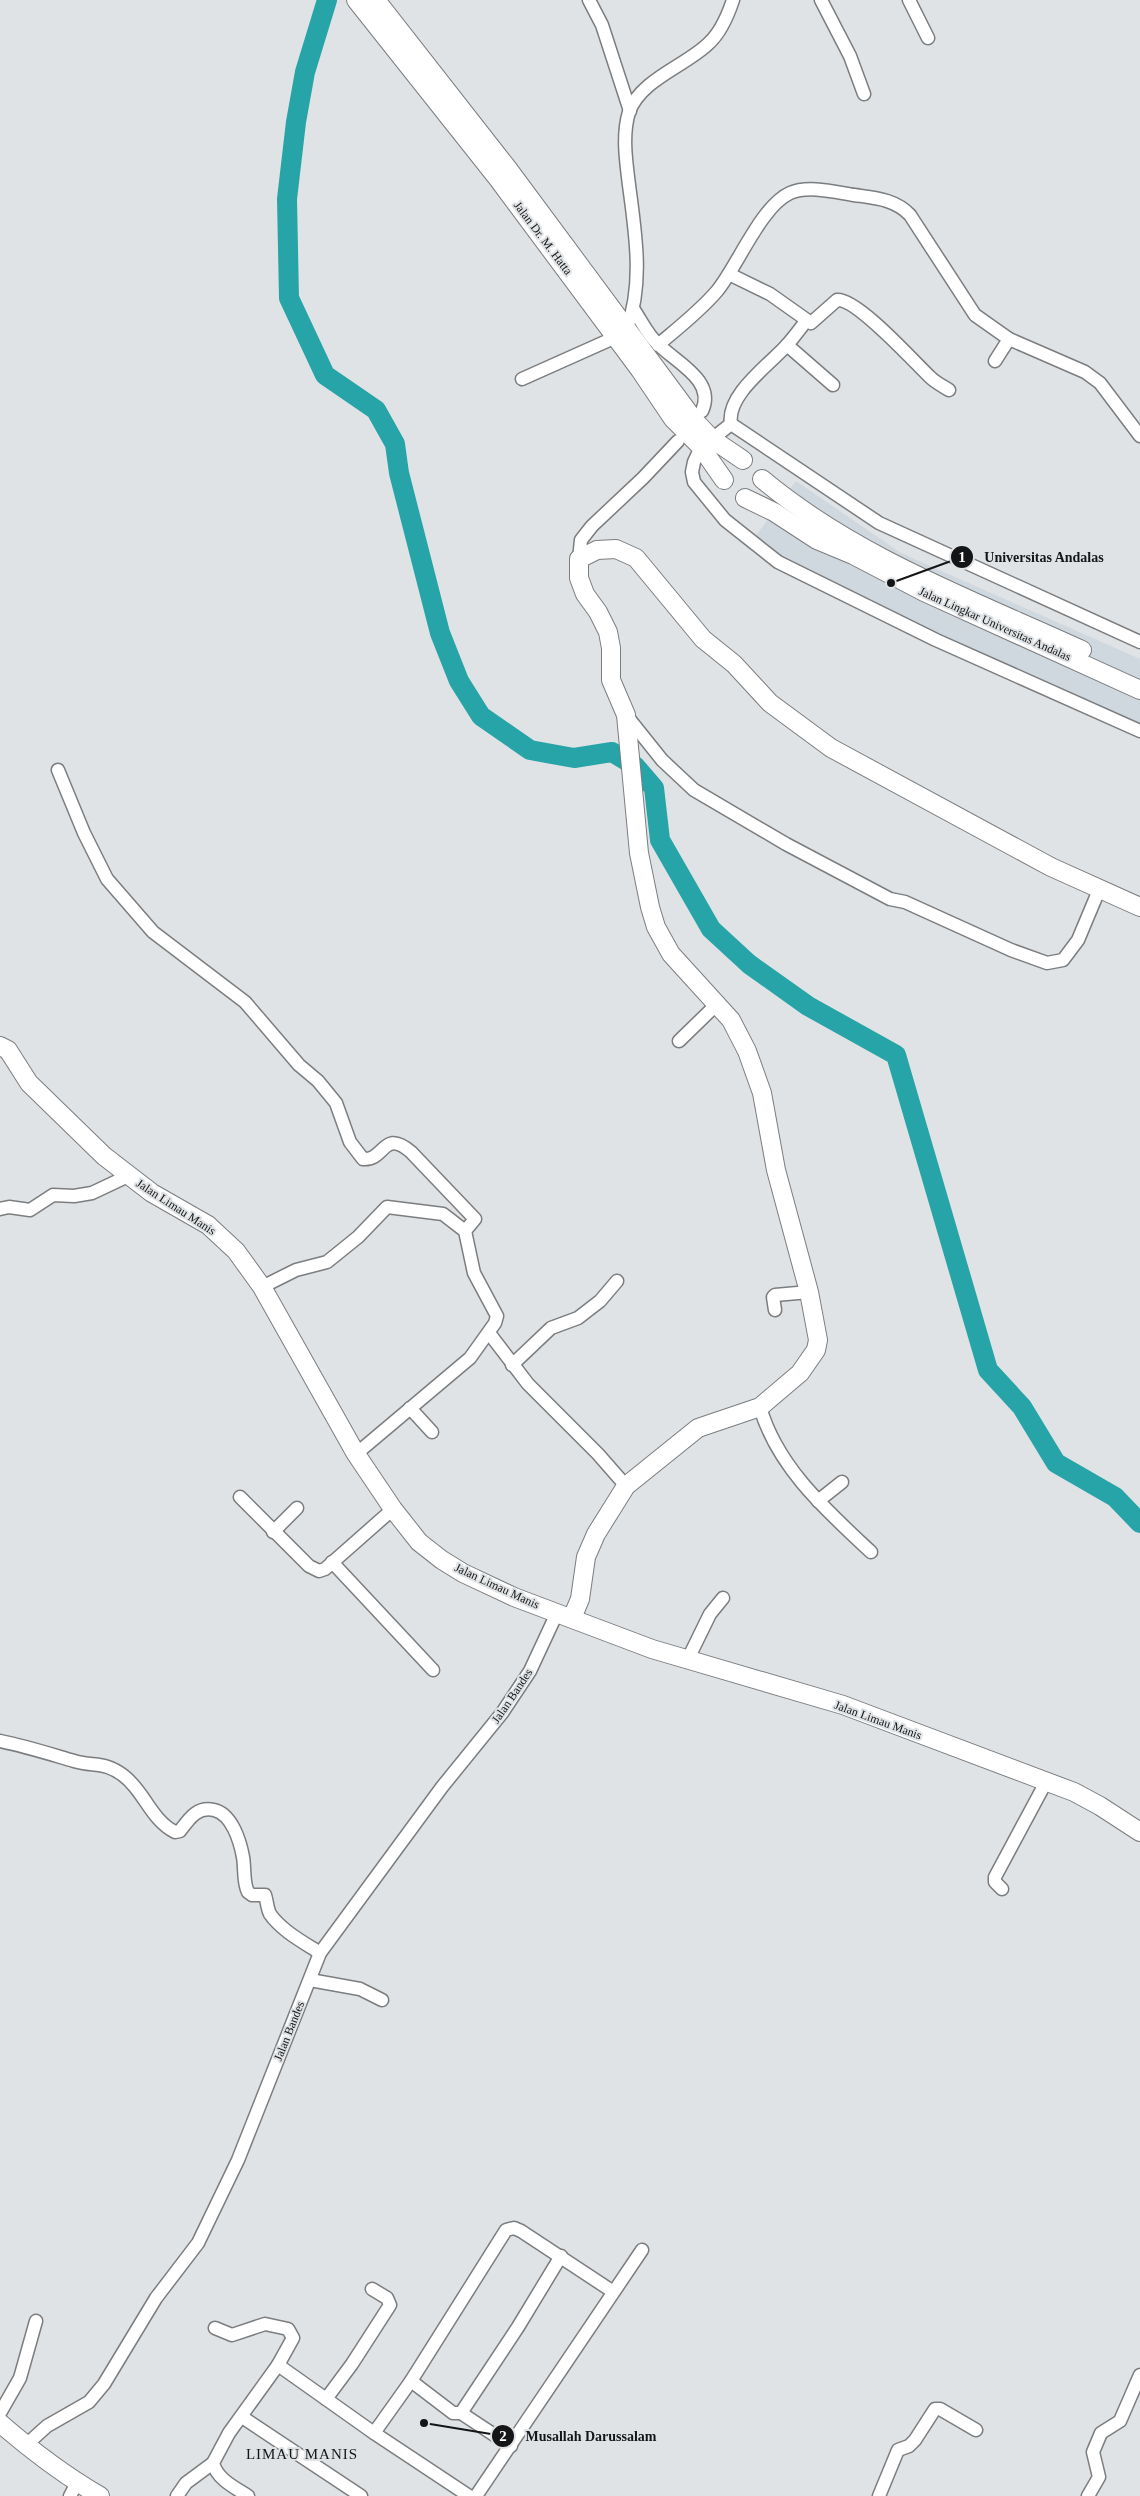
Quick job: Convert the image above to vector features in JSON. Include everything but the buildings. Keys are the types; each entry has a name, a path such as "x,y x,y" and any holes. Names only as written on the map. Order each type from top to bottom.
{"street":[{"name":"Jalan Dr. M. Hatta","path":"356,0 621,333 680,402 706,443 724,480"},
{"path":"522,379 621,333 634,310 635,233 626,138 630,111 602,26 589,0"},
{"path":"630,111 645,91 663,74 710,43 720,30 733,0"},
{"path":"821,0 850,56 864,94"},
{"path":"909,0 928,38"},
{"name":"Jalan Dr. M. Hatta","path":"377,1 509,170 621,333"},
{"path":"658,345 707,303 729,274 741,250 771,211 788,194 806,190 886,200 903,208 910,215 975,315 1009,338 1085,372 1100,383 1140,436"},
{"path":"729,274 770,294 811,323 837,300 850,303 902,348 931,378 950,390"},
{"path":"634,310 658,345 699,380 705,392 706,403 702,411"},
{"path":"806,320 787,345 741,393 732,407 731,424 879,524 1140,642"},
{"path":"996,361 1009,338"},
{"path":"787,345 832,386"},
{"path":"731,424 706,443 694,462 692,472 694,482 725,520 778,562 936,640 1140,731"},
{"path":"565,1615 580,1599 586,1557 596,1534 626,1486 698,1428 753,1409 800,1373 816,1350 818,1340 809,1292 776,1170 762,1093 738,1029 671,954 656,927 639,853 626,723 611,680 611,648 608,632 598,612 585,594 579,578 582,540 592,526 643,478 678,441"},
{"name":"Jalan Dr. M. Hatta","path":"706,443 743,460"},
{"path":"743,460 756,466 762,479 759,490 745,498 733,496 729,492 724,480 729,466 743,460"},
{"name":"Jalan Lingkar Universitas Andalas","path":"762,479 789,502 829,529 904,569 1140,677"},
{"name":"Jalan Lingkar Universitas Andalas","path":"745,498 774,512 817,540 854,556 924,592 1140,690"},
{"path":"579,559 597,550 606,549 616,549 636,558 704,639 734,664 770,703 831,748 1051,867 1140,907"},
{"path":"626,723 694,790 786,844 863,883 876,892 905,902 1011,950 1047,963 1063,960 1078,940 1099,890"},
{"path":"58,770 84,833 107,879 153,932 245,1002 336,1103 350,1142 363,1159 372,1158 387,1144 402,1144 411,1152 475,1219 465,1231"},
{"path":"679,1041 716,1004"},
{"name":"Jalan Limau Manis","path":"0,1046 8,1050 29,1083 63,1118 128,1176 223,1237 236,1251 262,1287 356,1454 392,1509 419,1542 449,1564 514,1597 687,1661 843,1705 1074,1792 1100,1806 1140,1832"},
{"path":"0,1209 9,1206 30,1210 53,1195 74,1196 92,1193 128,1176"},
{"path":"262,1287 296,1270 328,1262 358,1237 387,1207 443,1214 465,1231 474,1273 497,1316 489,1333 470,1358 356,1454"},
{"path":"512,1365 551,1328 578,1318 600,1301 617,1281"},
{"path":"775,1310 773,1297 776,1294 809,1292"},
{"path":"489,1333 512,1365 626,1486"},
{"path":"410,1408 432,1432"},
{"path":"753,1409 777,1447 818,1501 871,1552"},
{"path":"818,1501 842,1482"},
{"path":"240,1498 273,1532 314,1569 325,1568 392,1509"},
{"path":"273,1532 297,1508"},
{"path":"332,1562 433,1670"},
{"path":"687,1661 710,1614 722,1598"},
{"name":"Jalan Bandes","path":"26,2445 47,2426 89,2402 104,2384 156,2298 198,2242 238,2160 320,1953 442,1787 502,1714 565,1615"},
{"path":"0,1741 88,1764 106,1765 124,1775 134,1785 154,1814 176,1832 180,1831 194,1813 202,1809 220,1812 228,1818 237,1838 243,1856 248,1892 252,1895 264,1895 269,1912 274,1918 287,1931 320,1953"},
{"path":"1002,1889 995,1882 995,1877 1046,1782"},
{"path":"310,1980 360,1988 382,2000"},
{"path":"374,2433 411,2381 506,2230 514,2228 521,2231 612,2291"},
{"path":"476,2496 511,2446 612,2291 642,2250"},
{"path":"461,2413 518,2328 561,2256"},
{"path":"326,2399 352,2364 390,2305 387,2298 372,2290"},
{"path":"0,2413 20,2378 36,2321"},
{"path":"177,2496 186,2483 213,2463 230,2433 278,2365 293,2338 288,2329 265,2324 232,2335 215,2328"},
{"path":"278,2365 374,2433 469,2496"},
{"path":"1088,2496 1099,2477 1093,2454 1099,2435 1120,2421 1140,2375"},
{"path":"411,2381 453,2413 461,2413 511,2446"},
{"path":"879,2496 898,2450 909,2446 915,2440 936,2409 940,2409 976,2430"},
{"path":"242,2417 362,2496"},
{"path":"0,2422 74,2489 100,2496"},
{"path":"213,2463 224,2481 248,2496"}],"shaded area":[{"path":"796,481 901,553 1140,659 1140,733 873,613 747,548"}],"waterway":[{"path":"327,0 305,72 296,122 287,199 289,298 325,375 376,410 395,444 399,473 440,633 459,681 481,716 530,750 574,758 612,752 635,766 654,788 660,840 711,929 749,964 808,1006 896,1055 988,1370 1022,1407 1056,1463 1115,1497 1140,1523"}],"place":[{"name":"Universitas Andalas","path":"891,583"},
{"name":"Musallah Darussalam","path":"424,2423"}],"district":[{"name":"LIMAU MANIS","path":"302,2454"}]}
